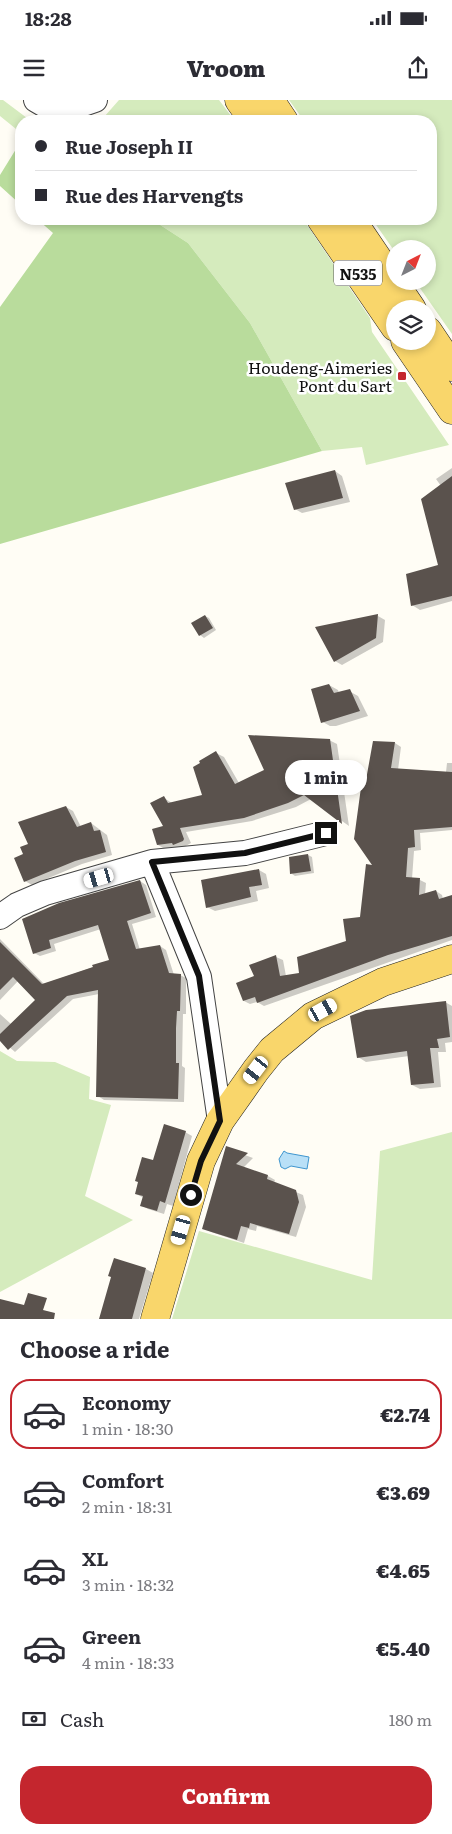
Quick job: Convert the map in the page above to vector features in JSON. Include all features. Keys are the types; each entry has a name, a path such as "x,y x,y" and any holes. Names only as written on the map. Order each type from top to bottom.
{"main road":[{"path":"239,100 250,115"},
{"path":"270,100 280,115"},
{"name":"N535","path":"325,225 386,314"},
{"name":"N535","path":"355,225 406,300"},
{"path":"436,343 452,367"},
{"path":"411,350 452,410"},
{"path":"155,1319 201,1161 220,1121 237,1094 272,1050 313,1016 383,982 452,959"}],"street":[{"path":"36,100 58,110 69,109 85,102"},
{"path":"0,917 17,905 45,893 152,862 245,853 326,833"},
{"path":"152,862 199,976 220,1121"}],"green space":[{"path":"0,100 3,100 23,115 15,115 15,128 0,116"},
{"path":"119,100 219,100 230,115 106,115"},
{"path":"289,100 452,100 452,334 436,311 436,300 428,300 421,290 436,290 436,240 387,240 376,225 437,225 437,115 300,115"},
{"path":"15,151 15,200 0,186 0,175"},
{"path":"44,225 160,225 188,243 250,323 322,451 0,544 0,307 53,233"},
{"path":"160,225 307,225 370,318 372,332 449,445 366,465 362,447 322,451 250,323 188,243"},
{"path":"0,1051 17,1061 55,1062 90,1077 89,1099 111,1105 85,1196 133,1220 0,1292"},
{"path":"452,1132 452,1319 172,1319 199,1231 372,1280 380,1151"}],"water":[{"path":"284,1151 309,1157 307,1169 291,1166 285,1169 281,1167 279,1159"}],"building":[{"path":"335,470 343,498 294,510 285,483"},
{"path":"452,476 452,596 411,606 406,574 438,565 421,499"},
{"path":"378,614 376,638 334,662 315,627"},
{"path":"205,615 213,628 199,636 191,623"},
{"path":"329,684 334,693 350,689 360,711 321,723 311,689"},
{"path":"248,735 330,739 342,824 304,795 288,803 244,818 180,828 183,841 173,845 172,843 157,845 152,829 163,826 150,803 164,796 168,803 202,795 193,767 200,763 199,761 216,751 235,784 264,770"},
{"path":"373,741 395,742 391,768 452,772 452,827 414,830 415,847 408,848 406,877 420,878 419,895 436,890 439,899 452,895 452,936 388,955 257,1003 255,997 243,1001 236,983 254,976 249,965 276,955 280,976 299,973 297,957 346,941 343,919 360,917 366,864 372,865 354,839 362,780 366,780"},
{"path":"66,806 77,827 91,822 94,831 100,830 106,852 75,861 24,882 14,858 23,854 20,847 28,844 18,822"},
{"path":"308,854 311,871 290,874 289,857"},
{"path":"259,869 262,885 249,887 251,897 206,908 201,880"},
{"path":"140,880 151,913 127,921 136,949 160,945 169,973 181,974 180,1011 177,1011 176,1028 176,1063 179,1063 178,1099 96,1097 98,990 67,996 8,1050 0,1041 0,1034 35,1000 13,977 0,990 0,942 42,984 109,960 98,925 49,940 51,948 33,954 22,919 59,903"},
{"path":"446,1001 450,1037 437,1039 439,1048 430,1048 434,1083 411,1085 407,1051 357,1058 350,1016 366,1010"},
{"path":"164,1124 186,1131 165,1203 160,1201 157,1211 140,1206 143,1196 135,1194 138,1182 135,1181 142,1157 153,1160"},
{"path":"226,1146 248,1153 236,1164 268,1175 267,1179 296,1190 299,1202 289,1234 250,1223 249,1228 241,1226 237,1240 202,1229"},
{"path":"114,1258 146,1268 132,1319 99,1319 111,1277 108,1276"},
{"path":"28,1293 47,1298 43,1310 55,1313 54,1319 0,1319 0,1299 24,1305"}],"place":[{"name":"Houdeng-Aimeries Pont du Sart","path":"402,376"}],"route":[{"path":"191,1195 201,1161 220,1121 199,976 152,862 245,853 326,833"}]}
